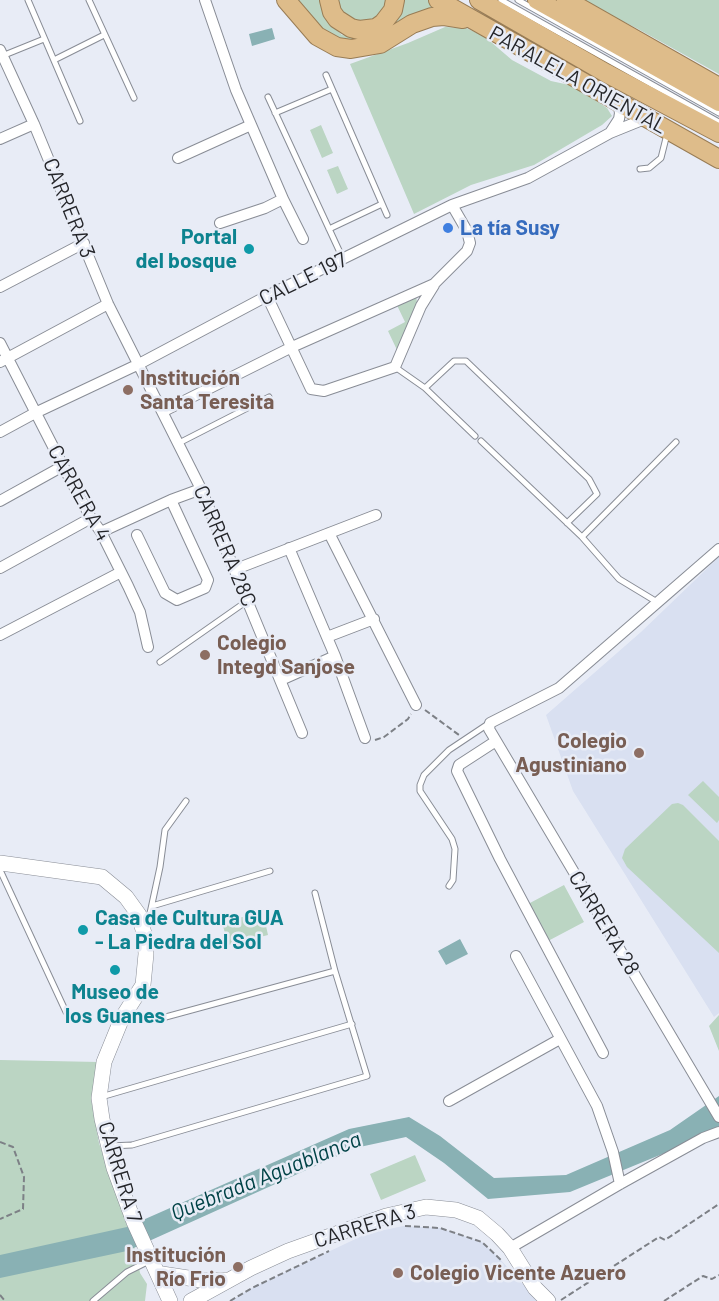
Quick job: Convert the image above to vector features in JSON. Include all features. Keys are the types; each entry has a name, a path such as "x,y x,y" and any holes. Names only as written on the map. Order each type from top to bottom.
{"highway":[{"path":"286,0 317,36 344,49 373,47 412,24 432,17 444,16 473,21"},
{"path":"330,0 332,12 337,19 359,30 376,28 383,23 393,10 395,0"},
{"name":"PARALELA ORIENTAL","path":"438,0 719,159"},
{"path":"479,0 606,73 719,133"},
{"path":"537,0 719,102"},
{"path":"566,0 719,87"},
{"path":"527,49 606,73"}],"main road":[{"name":"CARRERA 7","path":"0,863 102,877 126,897 139,915 145,937 146,954 143,985 122,1018 104,1062 99,1098 114,1168 171,1301"},
{"name":"CARRERA 3","path":"191,1301 288,1251 386,1216 426,1207 456,1210 478,1218 510,1248 535,1288 548,1301"},
{"path":"155,1301 161,1277 229,1280"}],"street":[{"path":"205,0 250,125 303,238"},
{"name":"CARRERA 3","path":"1,53 34,124 108,304 139,364"},
{"path":"610,133 621,113 618,102"},
{"name":"CALLE 197","path":"0,432 452,205 483,196 528,178 610,133 647,118"},
{"path":"0,139 34,124"},
{"path":"177,158 250,125"},
{"path":"220,223 265,208 283,199"},
{"path":"267,296 311,389 324,391 396,367 434,284 467,250 470,243 467,231 452,205"},
{"path":"0,287 84,243"},
{"path":"164,411 292,347 434,284"},
{"path":"4,360 108,304"},
{"name":"CARRERA 4","path":"0,343 4,360 91,518 101,532 121,572 140,612 148,647"},
{"name":"CARRERA 28C","path":"139,364 201,489 302,733"},
{"path":"0,501 63,466"},
{"path":"101,532 201,489"},
{"path":"137,535 165,593 177,600 205,588 208,580 171,500"},
{"path":"236,569 376,515"},
{"path":"0,568 91,518"},
{"path":"329,533 416,705"},
{"path":"289,548 335,656 365,738"},
{"path":"490,726 559,688 719,549"},
{"path":"0,635 121,572"},
{"path":"327,637 374,619"},
{"path":"280,680 335,656"},
{"name":"CARRERA 28","path":"490,726 496,741 719,1118"},
{"path":"496,741 459,765 457,771 500,859 603,1053"},
{"path":"516,956 597,1106 613,1152 619,1179"},
{"path":"449,1101 560,1039"},
{"path":"510,1248 619,1179 719,1132"}],"lane":[{"path":"28,0 80,121"},
{"path":"89,0 134,98"},
{"path":"501,0 719,122"},
{"path":"518,0 719,113"},
{"path":"54,60 104,35"},
{"path":"1,53 44,39"},
{"path":"326,75 387,215"},
{"path":"275,113 332,89"},
{"path":"268,97 343,259"},
{"path":"640,169 649,168 661,158 668,130"},
{"path":"329,229 382,204"},
{"path":"425,388 454,361 466,361 589,479 597,494 567,523"},
{"path":"396,367 425,388 475,436"},
{"path":"179,443 269,397"},
{"path":"481,441 582,537 619,579 659,602"},
{"path":"582,537 676,442"},
{"path":"160,662 248,600"},
{"path":"449,886 453,880 455,849 452,839 420,791 420,785 424,775 438,760 465,739 490,726"},
{"path":"145,937 160,867 165,830 186,801"},
{"path":"0,870 66,1012"},
{"path":"152,906 270,871"},
{"path":"110,1150 367,1076 335,971 315,893"},
{"path":"162,1018 335,971"},
{"path":"99,1098 352,1024"},
{"path":"93,1301 148,1251"}],"path":[{"path":"365,738 371,742 384,737 408,719 416,705 465,739"},
{"path":"0,1142 13,1147 24,1177 23,1209 0,1219"},
{"path":"559,1301 658,1237 665,1240 719,1204"},
{"path":"403,1226 440,1228 482,1242 508,1267"},
{"path":"230,1301 252,1288 335,1249"},
{"path":"664,1301 703,1276 712,1279 719,1275"},
{"path":"0,1295 5,1301"}],"shaded area":[{"path":"293,0 324,0 328,21 342,35 364,38 399,0 429,0 448,12 380,41 333,42"},
{"path":"339,0 388,0 384,13 374,22 359,24 346,18 339,7"},
{"path":"581,0 719,0 719,74 638,29"},
{"path":"445,27 466,28 484,36 512,60 551,81 574,86 607,108 612,116 602,125 534,165 471,185 414,214 350,64"},
{"path":"321,125 333,153 322,158 310,130"},
{"path":"338,166 348,189 337,194 327,170"},
{"path":"415,289 418,309 397,350 388,331 405,322 394,299"},
{"name":"Colegio Agustiniano","path":"719,557 719,1013 714,1017 573,791 546,715 641,632"},
{"path":"703,781 719,797 717,823 688,795"},
{"path":"672,804 683,805 719,841 719,953 627,867 622,858 625,849"},
{"path":"564,885 584,922 548,941 528,904"},
{"path":"263,912 268,935 228,945 222,922"},
{"path":"719,1015 719,1051 709,1026"},
{"path":"0,1060 99,1062 91,1099 99,1143 136,1252 140,1273 147,1284 145,1301 0,1301"},
{"path":"415,1155 426,1181 381,1200 370,1174"},
{"name":"Colegio Vicente Azuero","path":"403,1226 440,1228 482,1242 538,1301 230,1301 252,1288 366,1234"}],"water":[{"path":"272,28 275,39 252,46 249,34"},
{"path":"460,939 468,954 446,965 438,951"},
{"name":"Quebrada Aguablanca","path":"719,1096 719,1126 677,1148 570,1192 488,1199 444,1163 406,1137 355,1148 127,1251 0,1278 0,1255 127,1227 349,1129 409,1117 440,1136 494,1178 566,1175 670,1130"}],"place":[{"name":"La tía Susy","path":"448,228"},
{"name":"Portal del bosque","path":"249,249"},
{"name":"Institución Santa Teresita","path":"128,390"},
{"name":"Colegio Integd Sanjose","path":"205,655"},
{"name":"Colegio Agustiniano","path":"639,753"},
{"name":"Casa de Cultura GUA - La Piedra del Sol","path":"83,930"},
{"name":"Museo de los Guanes","path":"115,970"},
{"name":"Institución Río Frio","path":"238,1267"},
{"name":"Colegio Vicente Azuero","path":"398,1273"}]}
